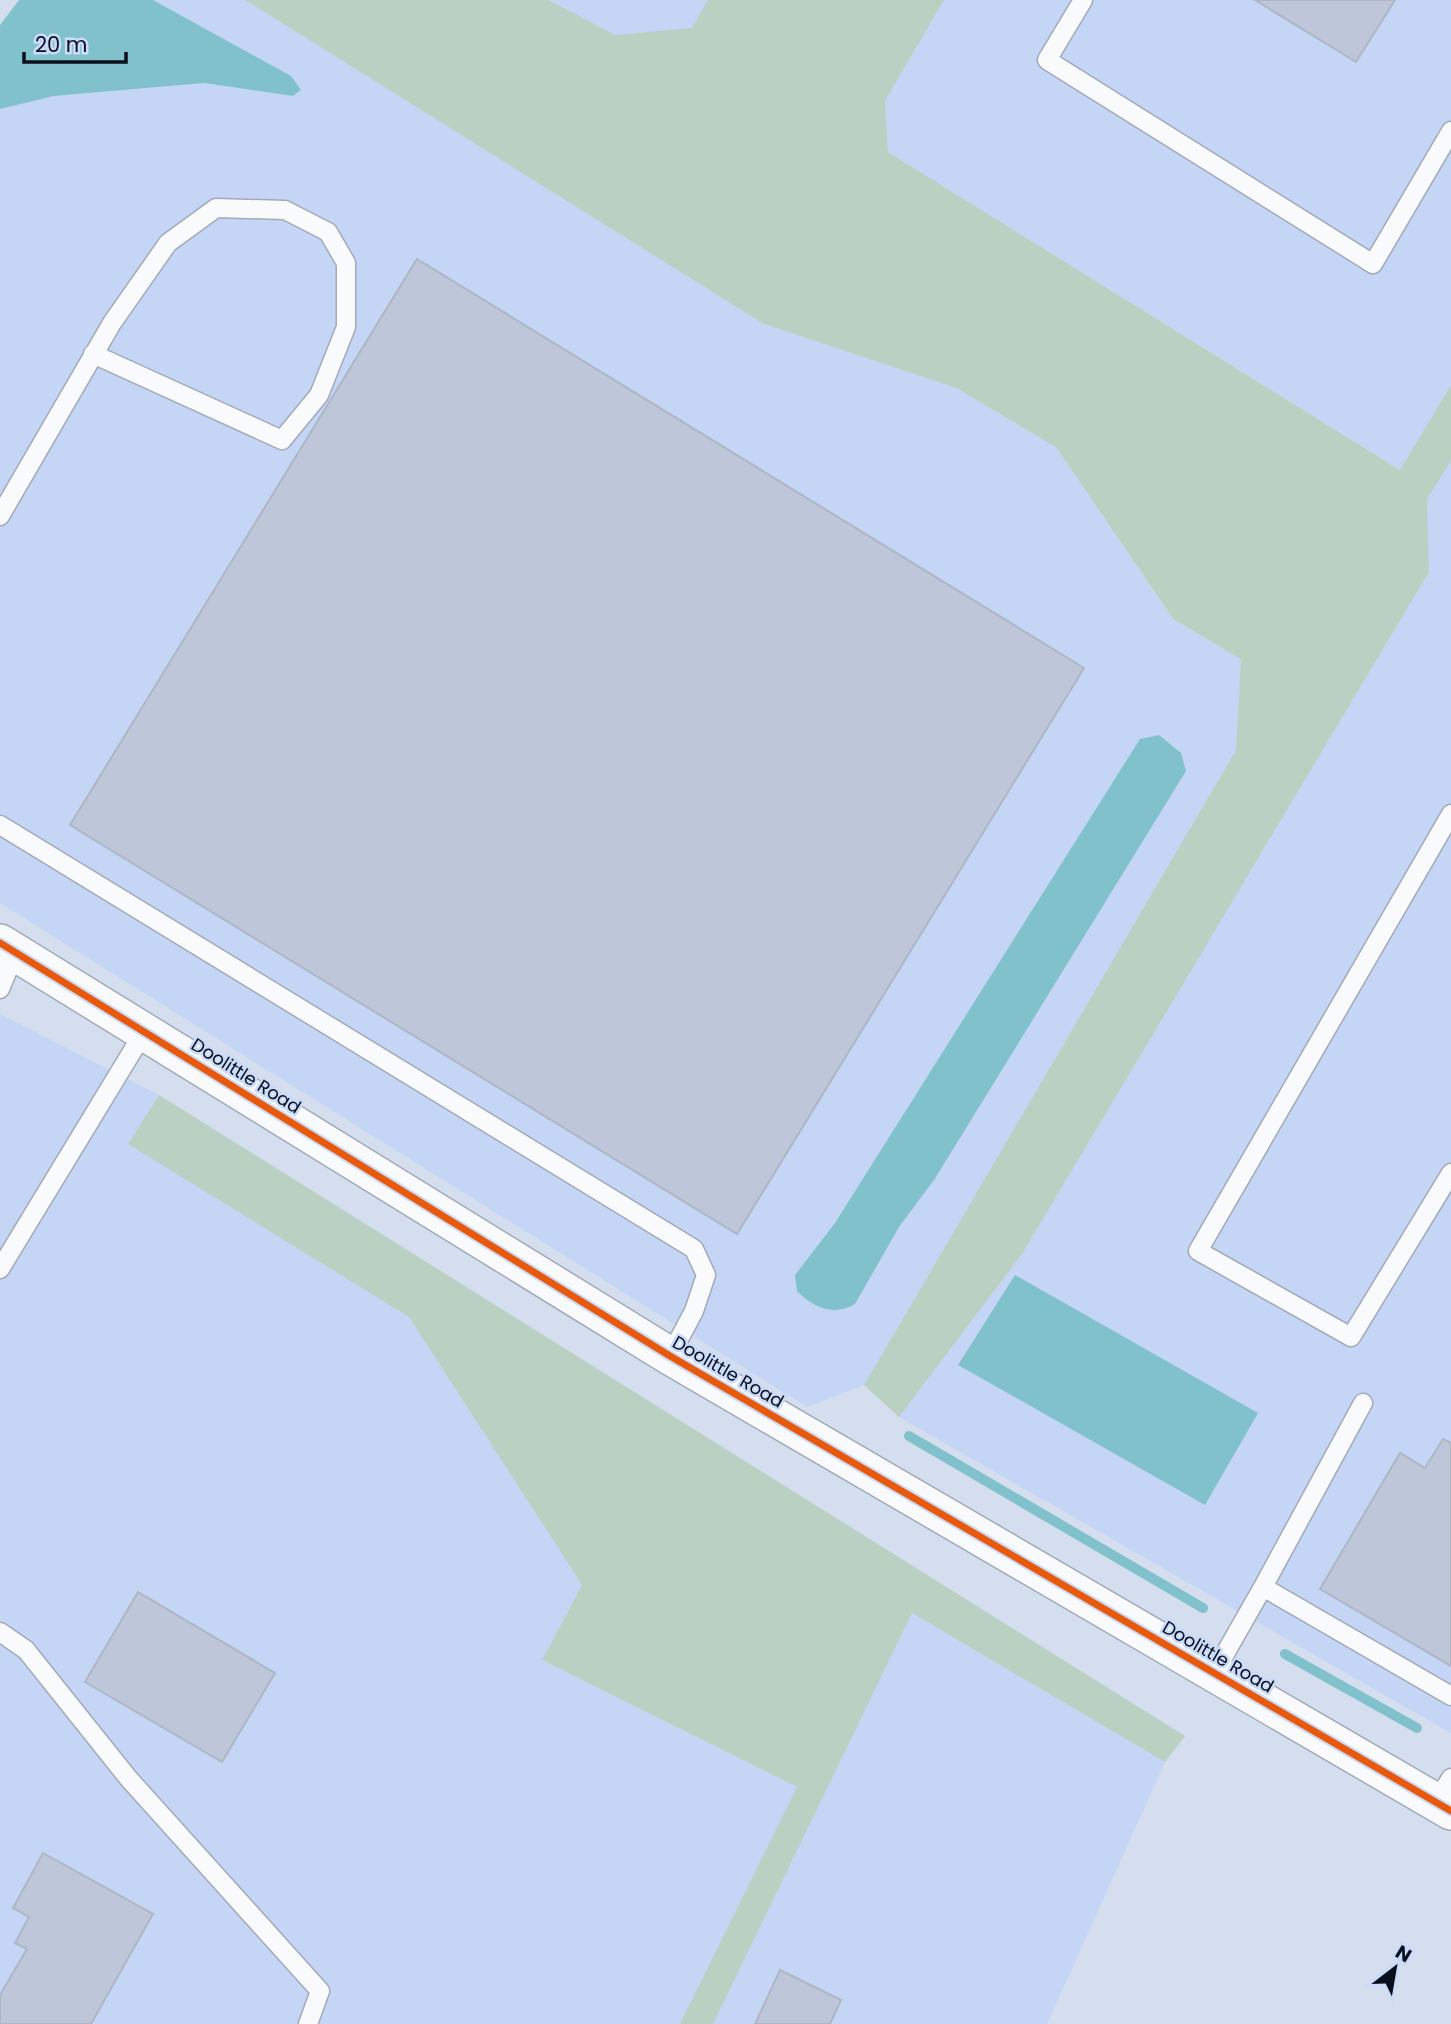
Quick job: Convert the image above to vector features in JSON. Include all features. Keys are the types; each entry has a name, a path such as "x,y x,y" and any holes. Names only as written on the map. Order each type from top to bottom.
{"street":[{"name":"Doolittle Road","path":"8,948 670,1356 1214,1673 1446,1797"}],"lane":[{"path":"1083,0 1047,60 1373,264 1451,131"},
{"path":"0,516 93,354 111,323 168,243 216,208 285,211 328,232 346,263 346,327 319,395 282,440 93,354"},
{"path":"1451,814 1198,1251 1351,1337 1451,1173"},
{"path":"0,825 694,1248 706,1275 694,1311 670,1356"},
{"path":"0,989 8,948"},
{"path":"0,1269 144,1031"},
{"path":"1214,1673 1363,1403"},
{"path":"1263,1587 1451,1696"},
{"path":"0,1632 26,1650 129,1779 320,1991 308,2024"}],"shaded area":[{"path":"19,0 153,0 291,76 301,90 293,96 204,83 54,96 0,109 0,25"},
{"path":"153,0 245,0 764,324 956,388 1056,447 1172,619 1241,659 1236,750 864,1385 807,1407 0,903 0,109 54,96 204,83 293,96 291,76","holes":["1159,735 934,1180 899,1227 795,1275 835,1223 1140,740"]},
{"path":"549,0 708,0 692,28 615,35"},
{"path":"944,0 1451,0 1451,385 1401,470 888,152 885,101"},
{"path":"1451,461 1451,1733 899,1417 1022,1254 1429,572 1427,499"},
{"path":"1159,735 1181,753 1186,771 934,1180 899,1227 855,1304 831,1310 810,1302 797,1291 795,1275 835,1223 1140,739"},
{"path":"0,1014 159,1095 129,1144 409,1317 582,1585 542,1660 797,1787 680,2024 0,2024"},
{"path":"1015,1275 1258,1413 1205,1505 958,1365"},
{"path":"912,1613 1165,1762 1047,2024 713,2024"}],"green space":[{"path":"245,0 549,0 615,35 692,28 708,0 944,0 885,101 888,152 1400,470 1451,385 1451,461 1427,499 1429,572 1022,1254 899,1417 864,1385 1236,750 1241,659 1173,619 1056,447 956,388 764,324"},
{"path":"159,1095 1185,1736 1165,1762 912,1613 713,2024 680,2024 797,1787 542,1660 582,1585 409,1317 128,1144"}],"building":[{"path":"1255,0 1395,0 1356,62"},
{"path":"417,259 1084,668 737,1234 70,825"},
{"path":"1443,1439 1451,1443 1451,1666 1320,1589 1400,1453 1425,1468"},
{"path":"138,1592 275,1673 222,1762 85,1682"},
{"path":"43,1853 153,1914 91,2024 0,2024 0,1995 27,1949 15,1943 29,1917 13,1908"},
{"path":"780,1970 841,2000 830,2024 755,2024"}],"waterway":[{"path":"909,1436 1203,1608"},
{"path":"1285,1654 1417,1728"}],"cycle path":[{"path":"0,943 670,1356 1451,1811"}]}
